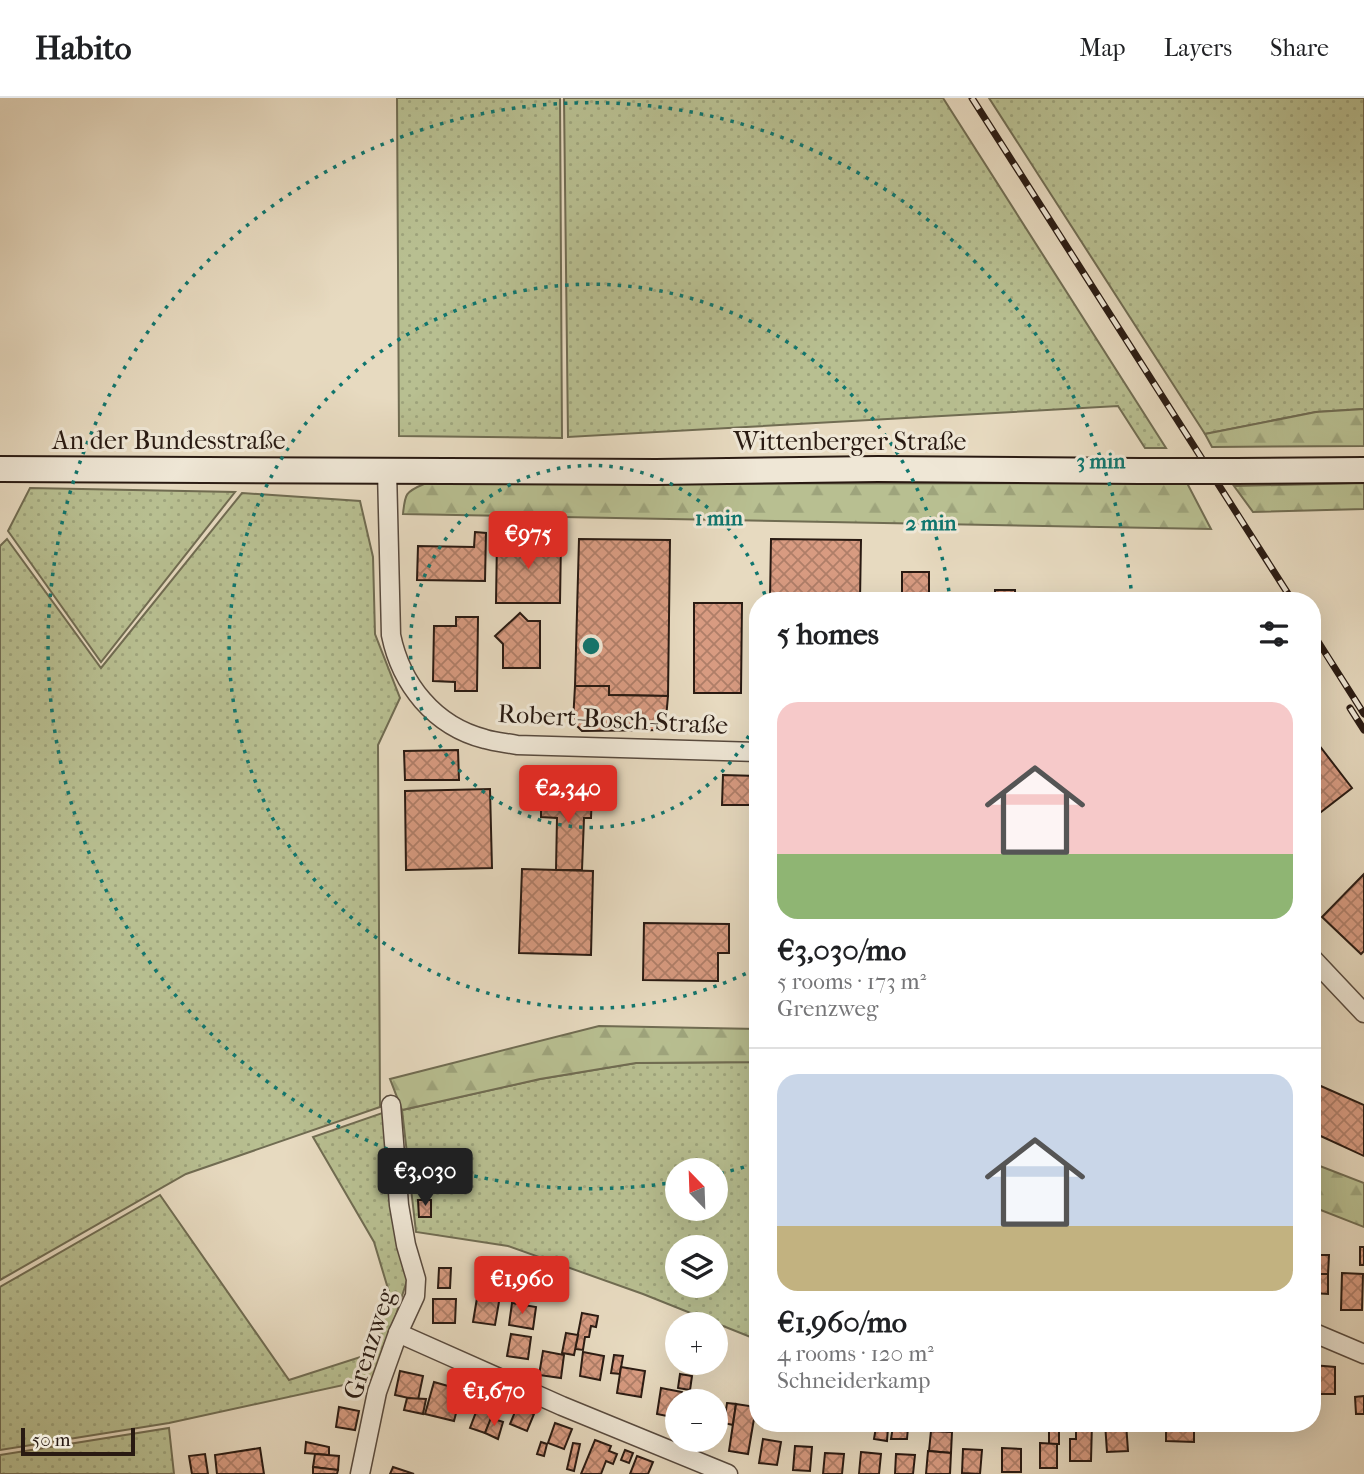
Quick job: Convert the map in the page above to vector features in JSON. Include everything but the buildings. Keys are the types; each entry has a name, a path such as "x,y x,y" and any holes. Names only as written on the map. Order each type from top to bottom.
{"main road":[{"name":"An der Bundesstraße","path":"0,470 337,470"},
{"name":"Wittenberger Straße","path":"337,470 1364,470"}],"street":[{"name":"Robert-Bosch-Straße","path":"387,470 393,645 405,679 418,698 435,712 458,728 484,739 517,745 749,752"},
{"path":"1321,968 1364,1013"},
{"name":"Grenzweg","path":"360,1474 377,1392 398,1333 415,1296 416,1279 406,1245 399,1205 391,1105"},
{"path":"398,1333 562,1406 728,1474"},
{"path":"1321,1336 1364,1354"}],"green space":[{"path":"397,98 560,98 562,438 399,436"},
{"path":"564,98 943,98 1166,448 1145,448 1118,406 568,437"},
{"path":"989,98 1364,98 1364,409 1316,412 1205,434"},
{"path":"1364,409 1364,446 1212,447 1205,434 1316,412"},
{"path":"1187,483 1211,529 403,514 407,494 424,484"},
{"path":"1364,483 1364,509 1253,512 1234,486"},
{"path":"30,488 235,492 101,662 8,531"},
{"path":"242,493 360,501 373,557 375,634 400,698 378,745 380,1107 186,1174 0,1280 0,546 7,539 101,668"},
{"path":"599,1026 749,1029 749,1062 636,1063 540,1079 402,1110 390,1079"},
{"path":"749,1062 749,1336 728,1328 728,1312 688,1312 508,1246 416,1232 402,1110 540,1079 636,1063"},
{"path":"388,1111 409,1274 376,1378 169,1423 0,1450 0,1287 160,1195 289,1380 373,1353 389,1292 374,1242 313,1137"},
{"path":"1321,1166 1364,1183 1364,1227 1321,1210"},
{"path":"169,1428 174,1474 0,1474 0,1455"}],"railway":[{"path":"972,98 1287,592"},
{"path":"1321,646 1364,714"},
{"path":"1350,708 1364,730"}]}
